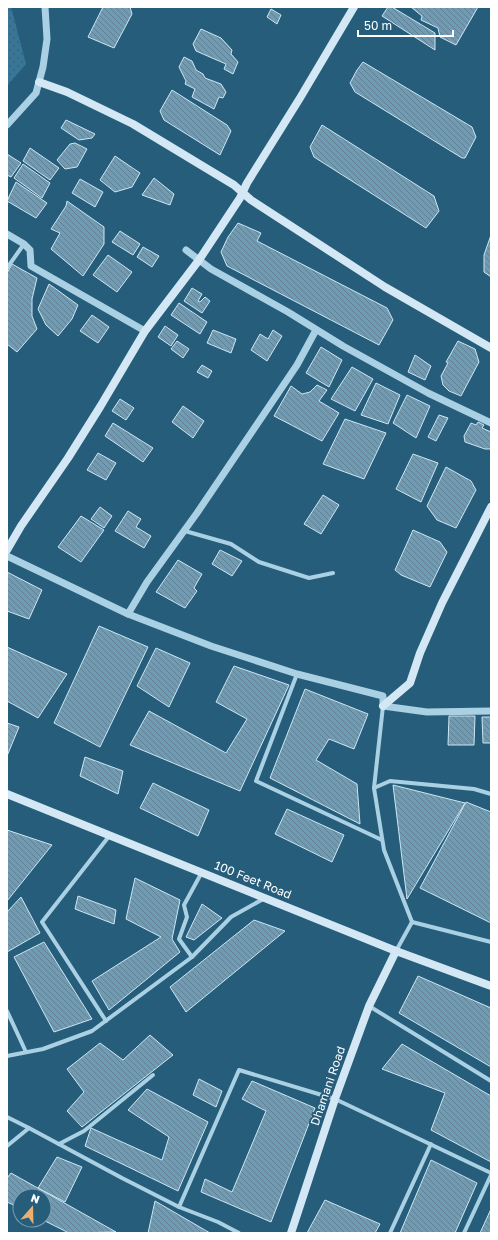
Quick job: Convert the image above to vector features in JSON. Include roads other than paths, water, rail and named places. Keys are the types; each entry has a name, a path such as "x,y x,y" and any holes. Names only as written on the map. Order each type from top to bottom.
{"main road":[{"path":"7,550 21,526 68,458 145,331 200,260 243,193 354,7"},
{"path":"39,82 66,92 133,124 234,186 251,200 385,287 491,348"},
{"path":"383,706 410,683 420,653 442,602 491,507"},
{"name":"100 Feet Road","path":"7,794 396,951 491,986"},
{"name":"Dhamani Road","path":"291,1233 335,1099 369,1006 396,951"}],"street":[{"path":"7,125 36,93 43,67 47,39 45,7"},
{"path":"7,234 24,244 30,250 31,266 145,331"},
{"path":"7,268 24,244"},
{"path":"186,250 211,269 288,312 316,330 428,393 491,423"},
{"path":"128,614 147,582 185,531 297,365 316,330"},
{"path":"185,531 231,544 258,562 309,578 333,573"},
{"path":"7,556 128,614 211,646 297,674 383,696 374,788 384,850 412,922"},
{"path":"297,674 256,781 382,840"},
{"path":"383,706 427,712 491,711"},
{"path":"374,788 390,781 474,789 491,794"},
{"path":"106,1021 42,922 110,835"},
{"path":"192,957 179,939 187,917 184,905 202,872"},
{"path":"7,1056 43,1049 92,1031 192,957 231,917 265,898"},
{"path":"412,922 491,942"},
{"path":"396,951 412,922"},
{"path":"369,1006 491,1080"},
{"path":"7,1011 26,1052"},
{"path":"178,1207 239,1070 335,1099 491,1174 464,1233"},
{"path":"59,1144 84,1131 153,1076"},
{"path":"7,1111 9,1118 178,1207 218,1222 239,1233"},
{"path":"7,1146 29,1128"},
{"path":"390,1233 431,1144"}]}
